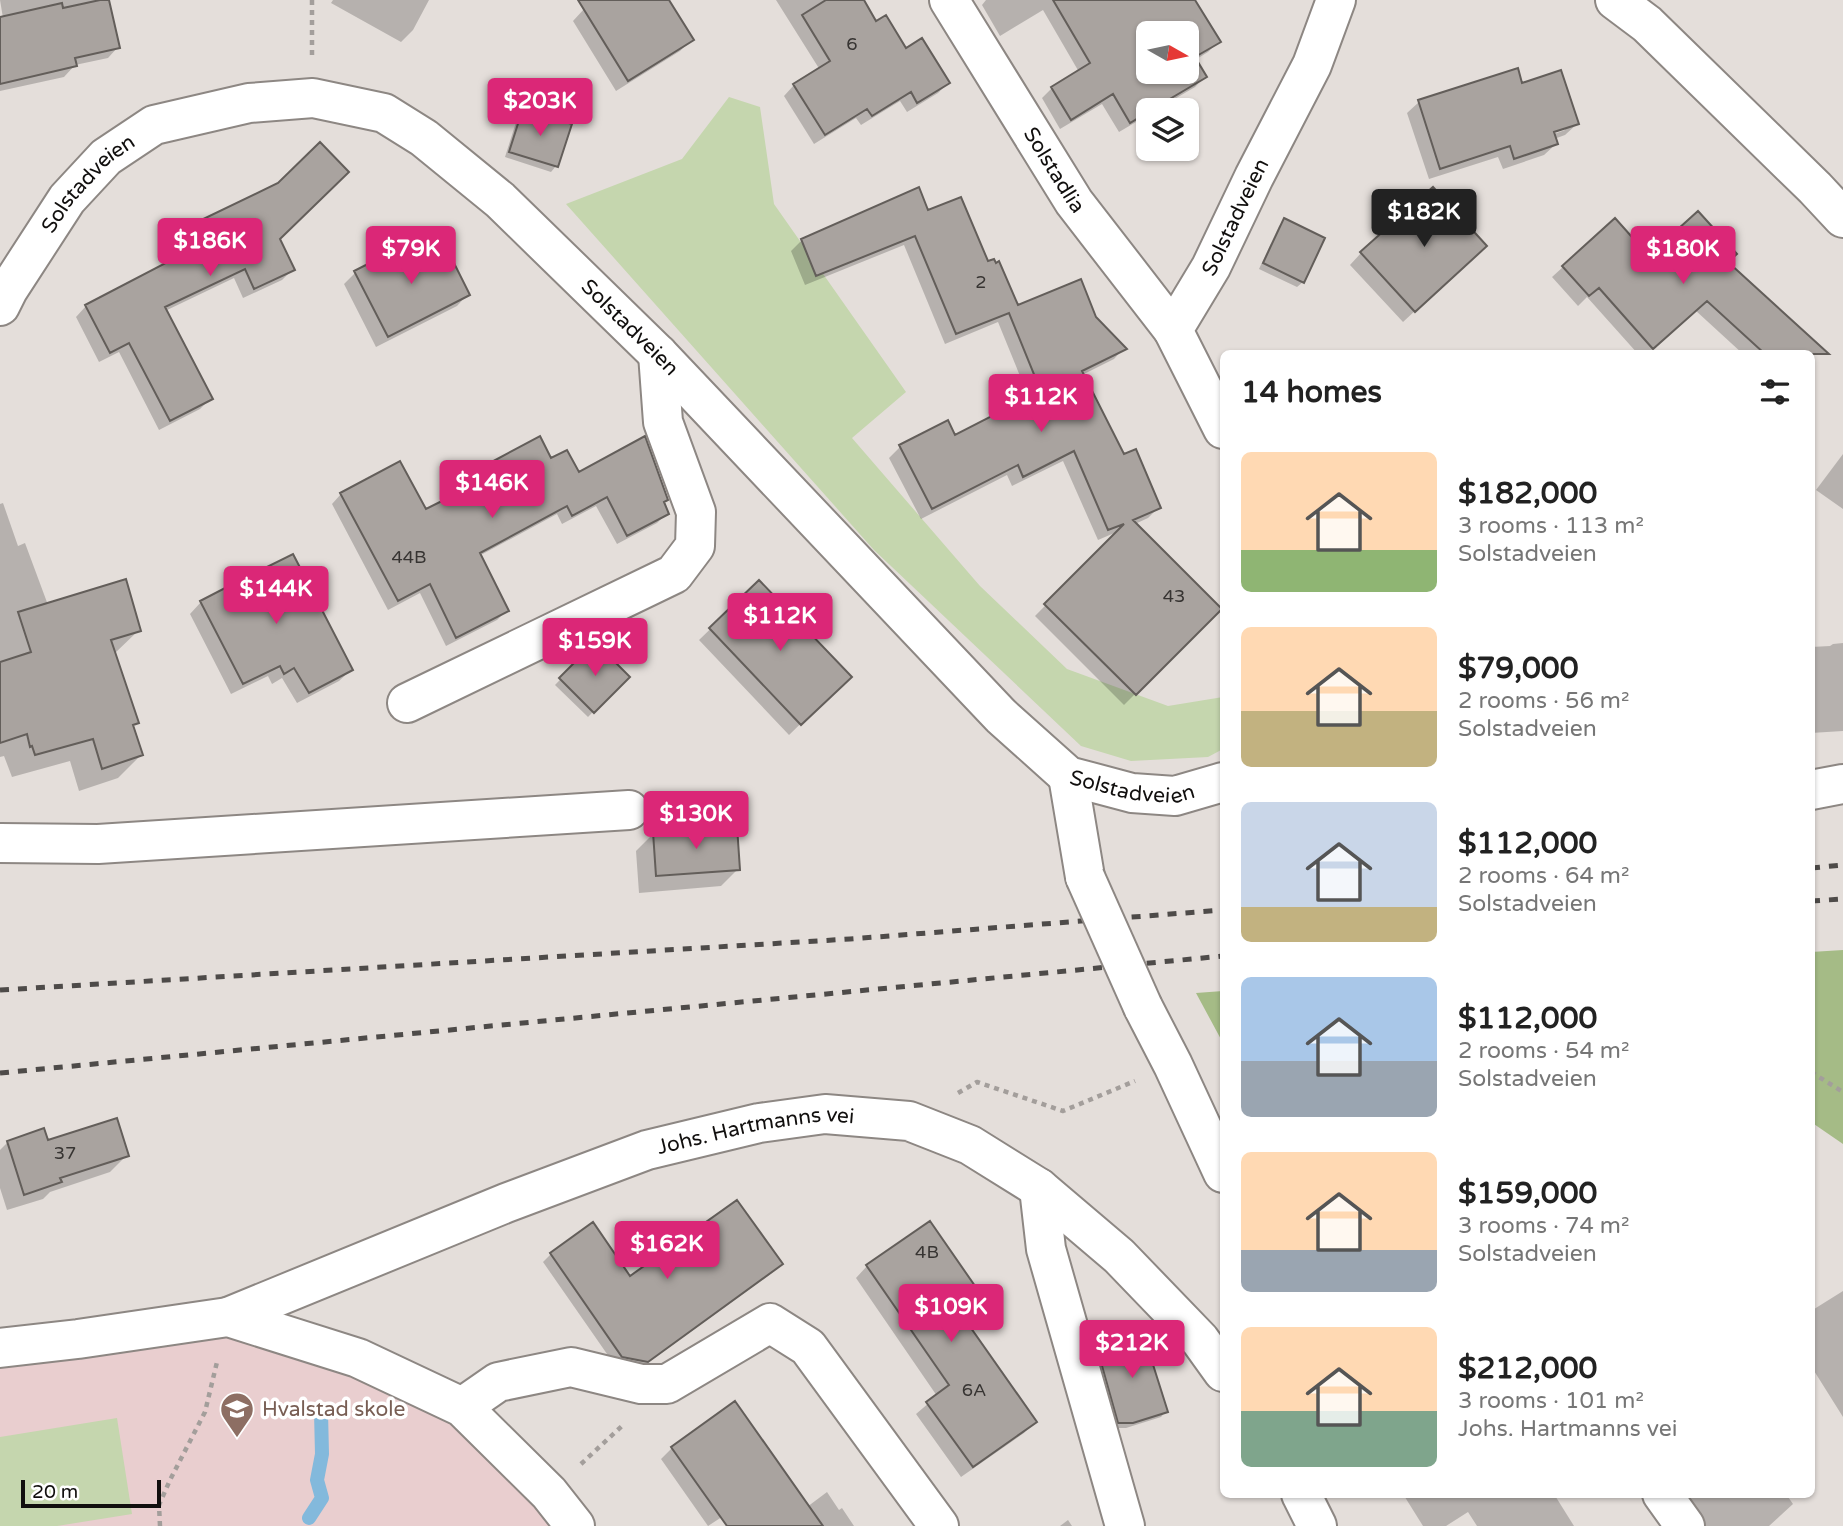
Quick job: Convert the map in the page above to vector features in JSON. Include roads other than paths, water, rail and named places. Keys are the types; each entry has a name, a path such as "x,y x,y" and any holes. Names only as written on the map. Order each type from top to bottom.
{"street":[{"name":"Solstadlia","path":"949,0 1074,202 1173,330"},
{"name":"Solstadveien","path":"1173,330 1211,267 1312,65 1336,0"},
{"path":"1615,0 1647,24 1843,218"},
{"name":"Solstadveien","path":"3,293 67,199 106,156 154,125 249,103 313,98 384,113 424,138 500,200 658,354 1001,716 1068,776 1132,793 1175,796 1220,783"},
{"path":"1173,330 1220,423"},
{"path":"407,703 674,574 695,546 696,512 663,422 658,354"},
{"path":"1068,776 1085,877 1143,1007 1220,1167"},
{"path":"1815,789 1843,785"},
{"path":"0,844 98,844 629,810"},
{"name":"Johs. Hartmanns vei","path":"0,1348 228,1317 506,1203 647,1150 759,1123 825,1114 909,1121 970,1145 1039,1188 1119,1256 1200,1340 1220,1367"},
{"path":"1039,1188 1046,1249 1125,1526"},
{"name":"Johs. Hartmanns vei","path":"228,1317 358,1358 462,1407 550,1493 575,1526"},
{"path":"462,1407 498,1382 571,1367 641,1384 667,1384 770,1324 808,1347 939,1526"},
{"path":"1303,1498 1317,1526"},
{"path":"1665,1498 1685,1526"}],"waterway":[{"path":"309,1518 322,1498 317,1480 322,1454 321,1412"}],"railway":[{"path":"1815,868 1843,865"},
{"path":"1815,901 1843,899"},
{"path":"0,990 850,939 1220,910"},
{"path":"0,1073 1220,956"}],"place":[{"name":"Hvalstad skole","path":"237,1439"}]}
